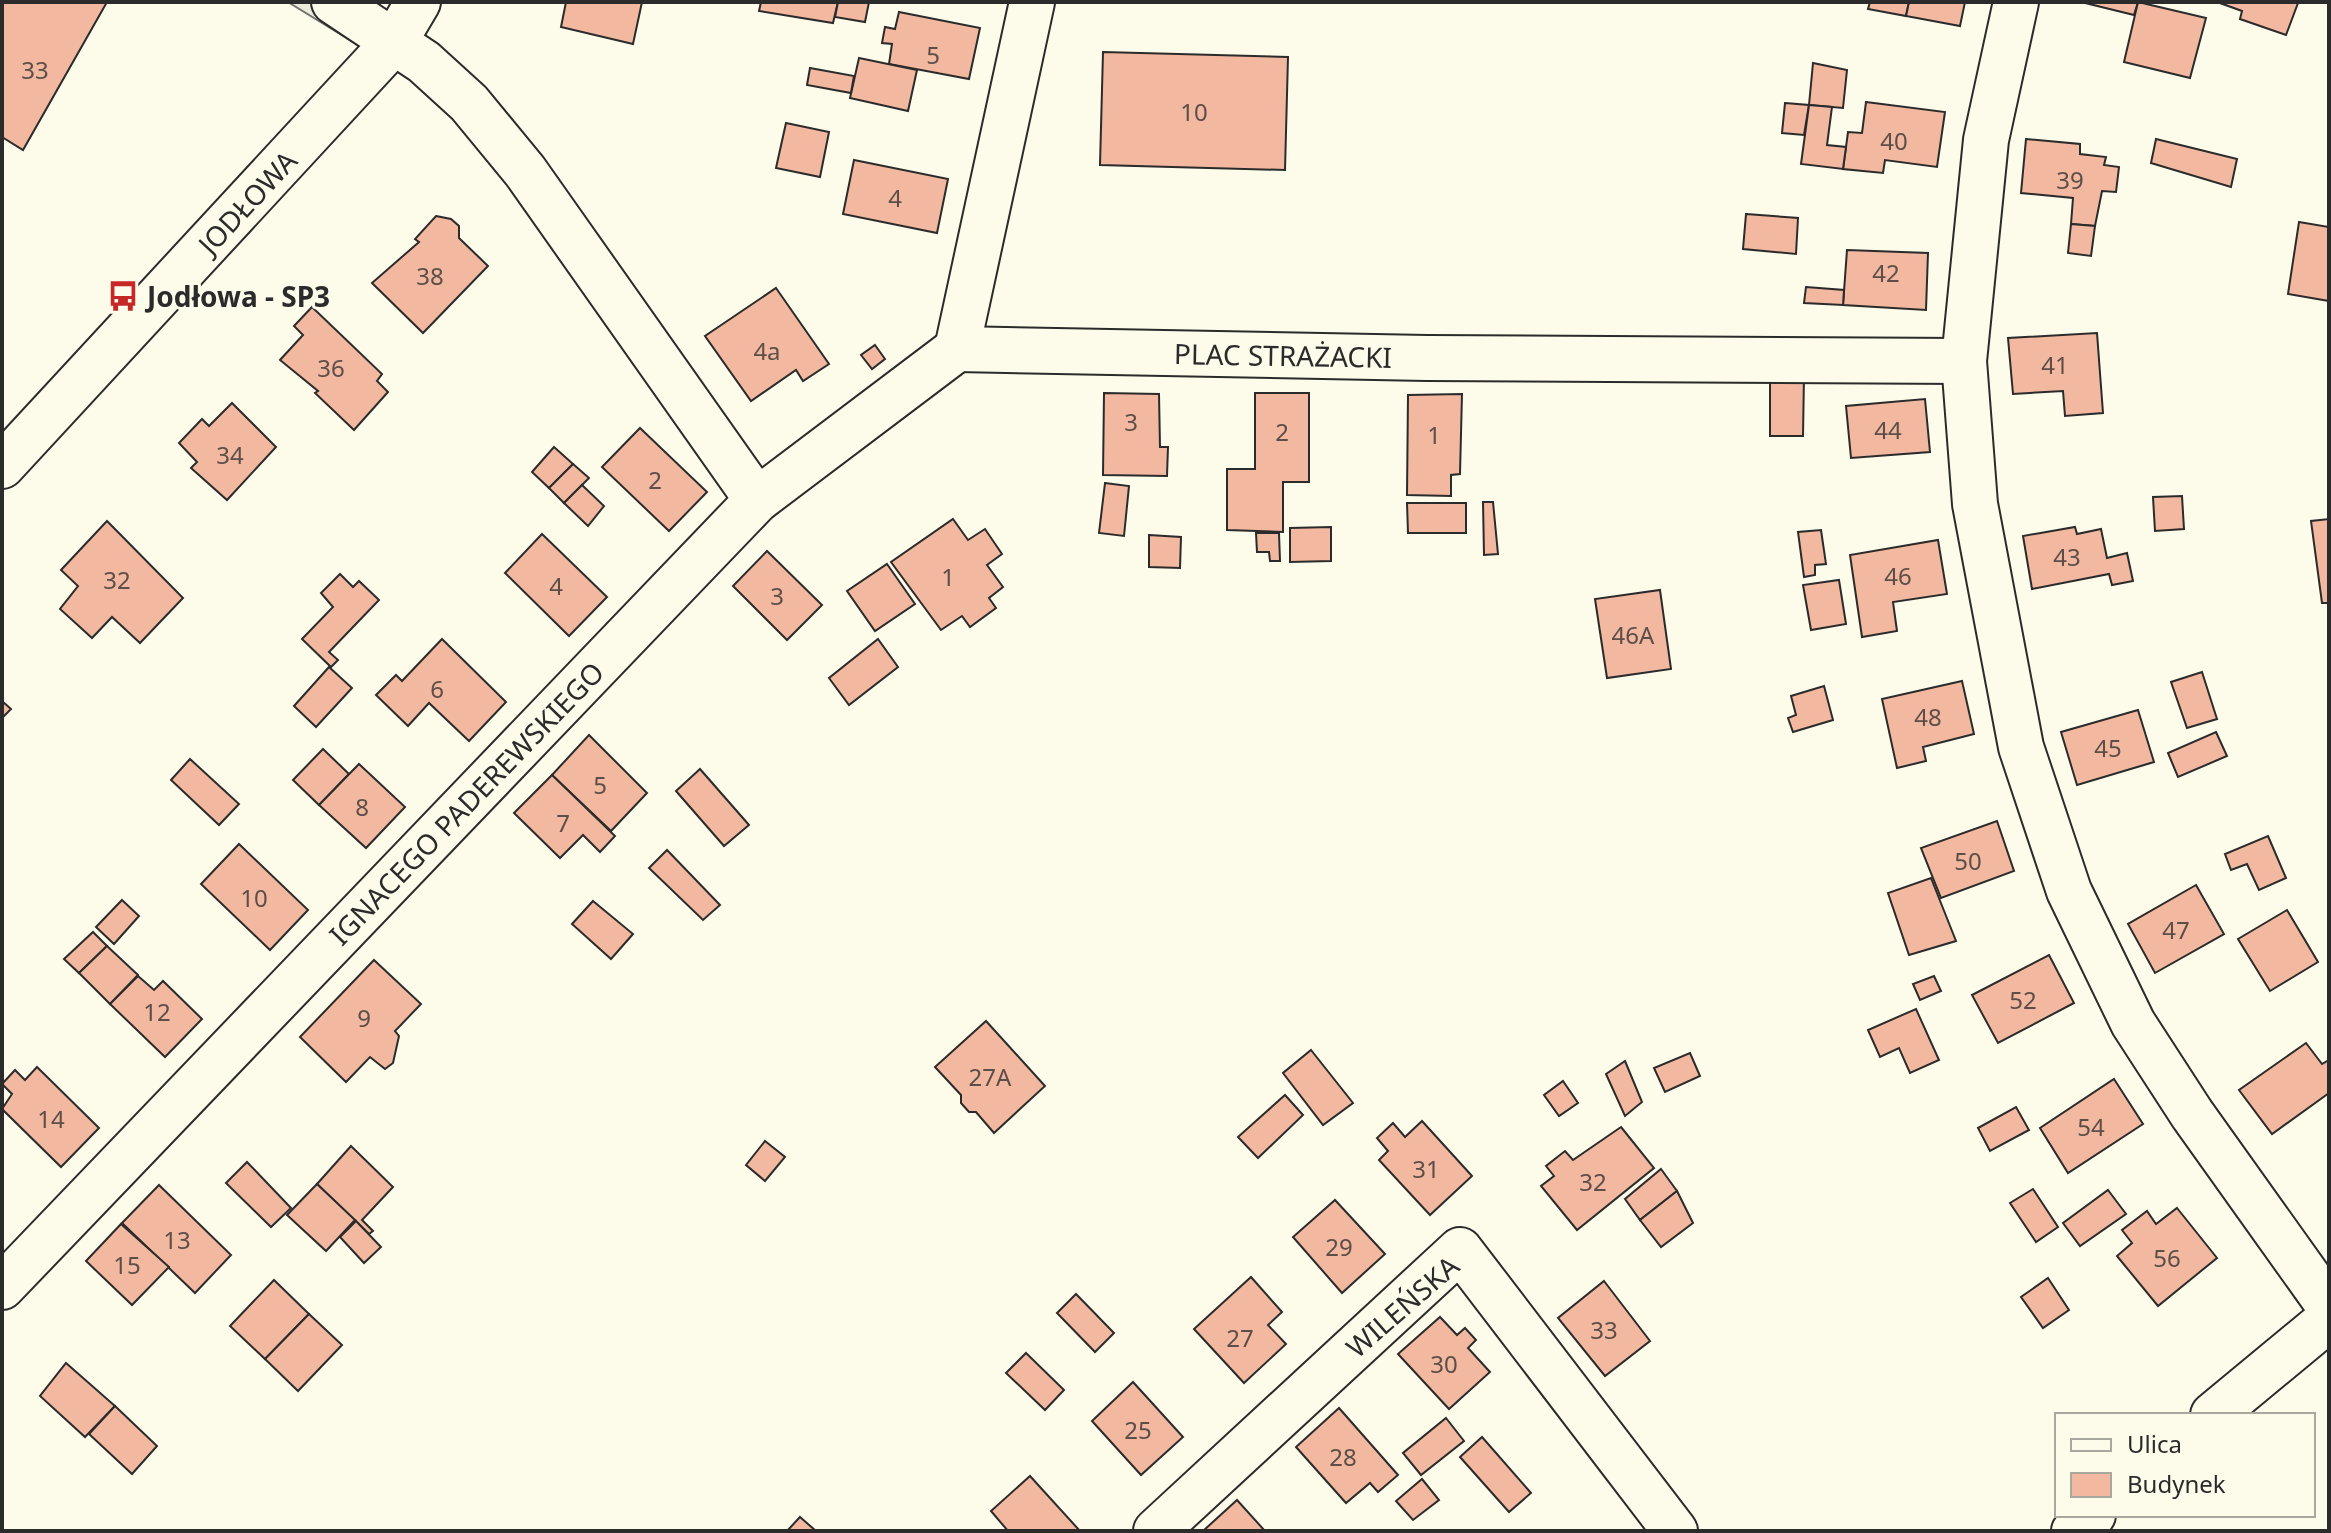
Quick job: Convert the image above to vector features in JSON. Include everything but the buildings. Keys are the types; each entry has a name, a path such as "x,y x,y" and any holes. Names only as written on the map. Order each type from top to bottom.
{"street":[{"path":"334,2 395,41 469,103 525,171 757,500"},
{"name":"JODŁOWA","path":"2,466 395,41 418,2"},
{"path":"957,349 1032,2"},
{"path":"2016,2 1986,140 1964,361 1975,504 2021,747 2069,891 2133,1023 2192,1114 2329,1306"},
{"name":"PLAC STRAŻACKI","path":"957,349 1427,358 1964,361"},
{"name":"IGNACEGO PADEREWSKIEGO","path":"2,1287 757,500 957,349"},
{"name":"WILEŃSKA","path":"1156,1531 1460,1250 1675,1531"},
{"path":"2215,1413 2329,1319"},
{"path":"2074,1531 2091,1517"}],"shaded area":[{"path":"288,2 379,2 353,42"}],"place":[{"name":"Jodłowa - SP3","path":"123,296"}]}
